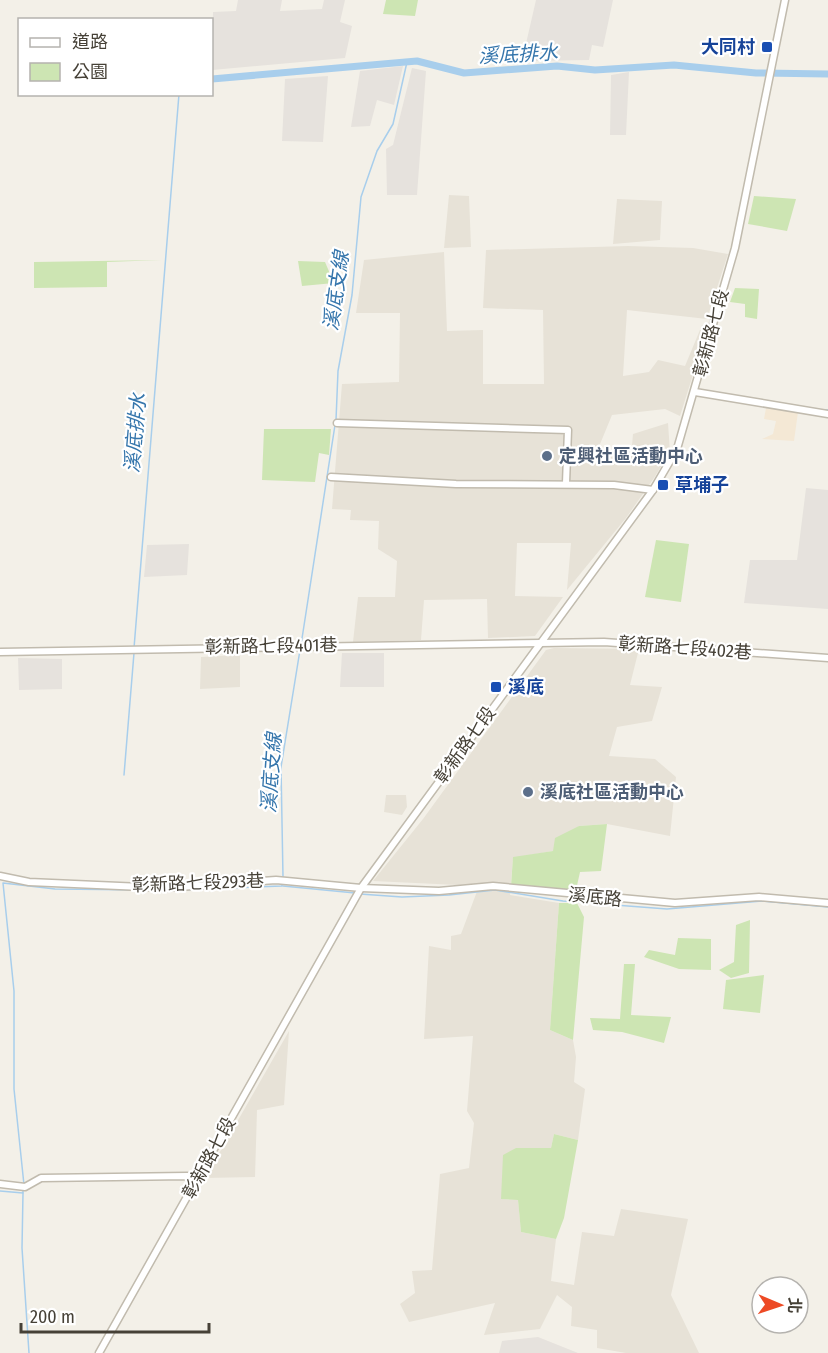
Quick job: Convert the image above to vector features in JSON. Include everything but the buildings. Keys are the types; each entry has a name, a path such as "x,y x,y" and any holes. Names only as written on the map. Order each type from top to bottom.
{"street":[{"name":"彰新路七段","path":"99,1353 361,888 653,490 677,449 735,248 786,0"},
{"path":"695,392 828,414"},
{"path":"337,423 568,430 566,483"},
{"path":"332,477 456,484 566,483 653,490"},
{"name":"彰新路七段401巷","path":"0,652 543,642"},
{"name":"彰新路七段402巷","path":"543,642 633,644 828,658"},
{"name":"彰新路七段293巷","path":"0,876 29,882 165,888 276,880 361,888"},
{"name":"溪底路","path":"361,888 439,891 493,886 664,902 759,897 828,903"},
{"path":"0,1184 25,1187 41,1178 187,1176 198,1178"}],"shaded area":[{"path":"238,0 282,0 280,11 322,9 324,0 345,0 340,22 352,26 345,58 213,70 213,12 236,11"},
{"path":"536,0 613,0 603,47 592,45 589,60 522,61"},
{"path":"403,66 394,105 377,100 370,126 351,127 360,71"},
{"path":"412,68 426,71 417,195 387,195 386,149 393,145"},
{"path":"629,72 626,135 610,135 611,75"},
{"path":"328,76 323,142 282,141 285,79"},
{"path":"449,195 469,196 471,247 444,248"},
{"path":"617,199 662,201 660,240 613,244"},
{"path":"628,246 693,248 728,254 707,319 627,310 623,376 649,372 658,360 685,366 702,325 708,327 680,416 665,409 612,415 598,449 631,458 633,434 668,423 670,452 654,478 626,518 567,590 571,543 517,543 515,596 563,597 535,636 488,638 487,599 424,600 421,640 353,642 358,597 395,597 397,561 378,549 379,521 350,520 351,510 332,509 342,384 399,382 400,313 356,313 364,260 444,252 447,331 483,330 483,384 544,384 543,310 483,308 486,250"},
{"path":"766,408 798,412 794,441 762,439 773,434 776,421 764,419"},
{"path":"806,488 828,490 828,609 744,603 750,560 797,560"},
{"path":"189,544 187,575 144,577 147,545"},
{"path":"554,648 639,649 630,685 662,687 652,721 617,727 609,756 655,759 676,777 670,836 607,824 579,826 553,851 513,858 510,895 559,903 550,1030 573,1040 576,1057 574,1082 585,1089 578,1140 554,1134 551,1148 516,1148 502,1199 518,1200 521,1232 556,1239 551,1281 574,1285 582,1232 614,1236 621,1209 688,1219 671,1295 699,1353 626,1353 597,1348 597,1330 571,1326 572,1307 557,1295 540,1329 484,1335 495,1303 409,1322 400,1304 415,1293 412,1271 432,1270 440,1174 469,1168 474,1123 467,1111 473,1036 424,1039 429,946 451,950 451,936 461,934 479,886 373,881 423,819 546,650"},
{"path":"342,653 384,653 384,687 340,687"},
{"path":"240,655 240,687 200,689 201,657"},
{"path":"18,658 62,659 62,689 19,690"},
{"path":"386,795 406,795 407,807 402,815 384,812"},
{"path":"289,1031 284,1105 257,1110 255,1177 205,1178"},
{"path":"538,1337 578,1353 499,1353 502,1341"}],"green space":[{"path":"386,0 418,0 415,16 383,14"},
{"path":"754,196 796,199 787,231 748,224"},
{"path":"162,260 107,262 107,287 34,288 34,262"},
{"path":"298,261 325,262 334,283 302,286"},
{"path":"735,288 759,289 757,319 745,317 745,304 730,302"},
{"path":"264,429 331,429 329,455 319,453 315,482 262,480"},
{"path":"656,540 689,544 681,602 645,597"},
{"path":"607,824 601,871 580,872 576,890 521,889 511,886 513,857 553,851 555,838 579,826"},
{"path":"559,903 577,903 584,917 573,1040 550,1030"},
{"path":"750,920 749,973 731,978 719,970 734,962 736,925"},
{"path":"678,938 711,939 711,970 679,969 644,957 649,950 675,955"},
{"path":"624,964 635,964 631,1015 671,1017 664,1043 622,1032 593,1030 590,1018 620,1019"},
{"path":"764,975 760,1013 723,1009 726,980"},
{"path":"554,1134 578,1140 564,1218 556,1239 521,1232 518,1200 501,1199 503,1155 516,1148 551,1148"}],"waterway":[{"name":"溪底排水","path":"213,79 417,61 464,73 557,66 595,70 674,65 756,73 828,74"},
{"name":"溪底支線","path":"336,420 338,371 352,295 361,197 377,151 393,124 407,62"},
{"name":"溪底排水","path":"134,648 179,96"},
{"path":"820,410 828,410"},
{"name":"溪底支線","path":"301,645 335,425"},
{"name":"溪底支線","path":"283,877 281,767 300,650"},
{"name":"溪底排水","path":"124,775 134,653"},
{"name":"溪底支線","path":"180,890 282,886 282,882"},
{"name":"溪底支線","path":"24,1185 14,1089 14,991 3,883 55,889 151,890"},
{"path":"283,886 355,893"},
{"path":"360,894 402,897 495,890 563,901 667,909 762,901 828,907"},
{"name":"溪底支線","path":"0,1191 23,1193 23,1190"},
{"path":"23,1193 22,1248 29,1353"}],"place":[{"name":"大同村","path":"767,47"},
{"name":"定興社區活動中心","path":"547,456"},
{"name":"草埔子","path":"663,485"},
{"name":"溪底","path":"496,687"},
{"name":"溪底社區活動中心","path":"528,792"}]}
